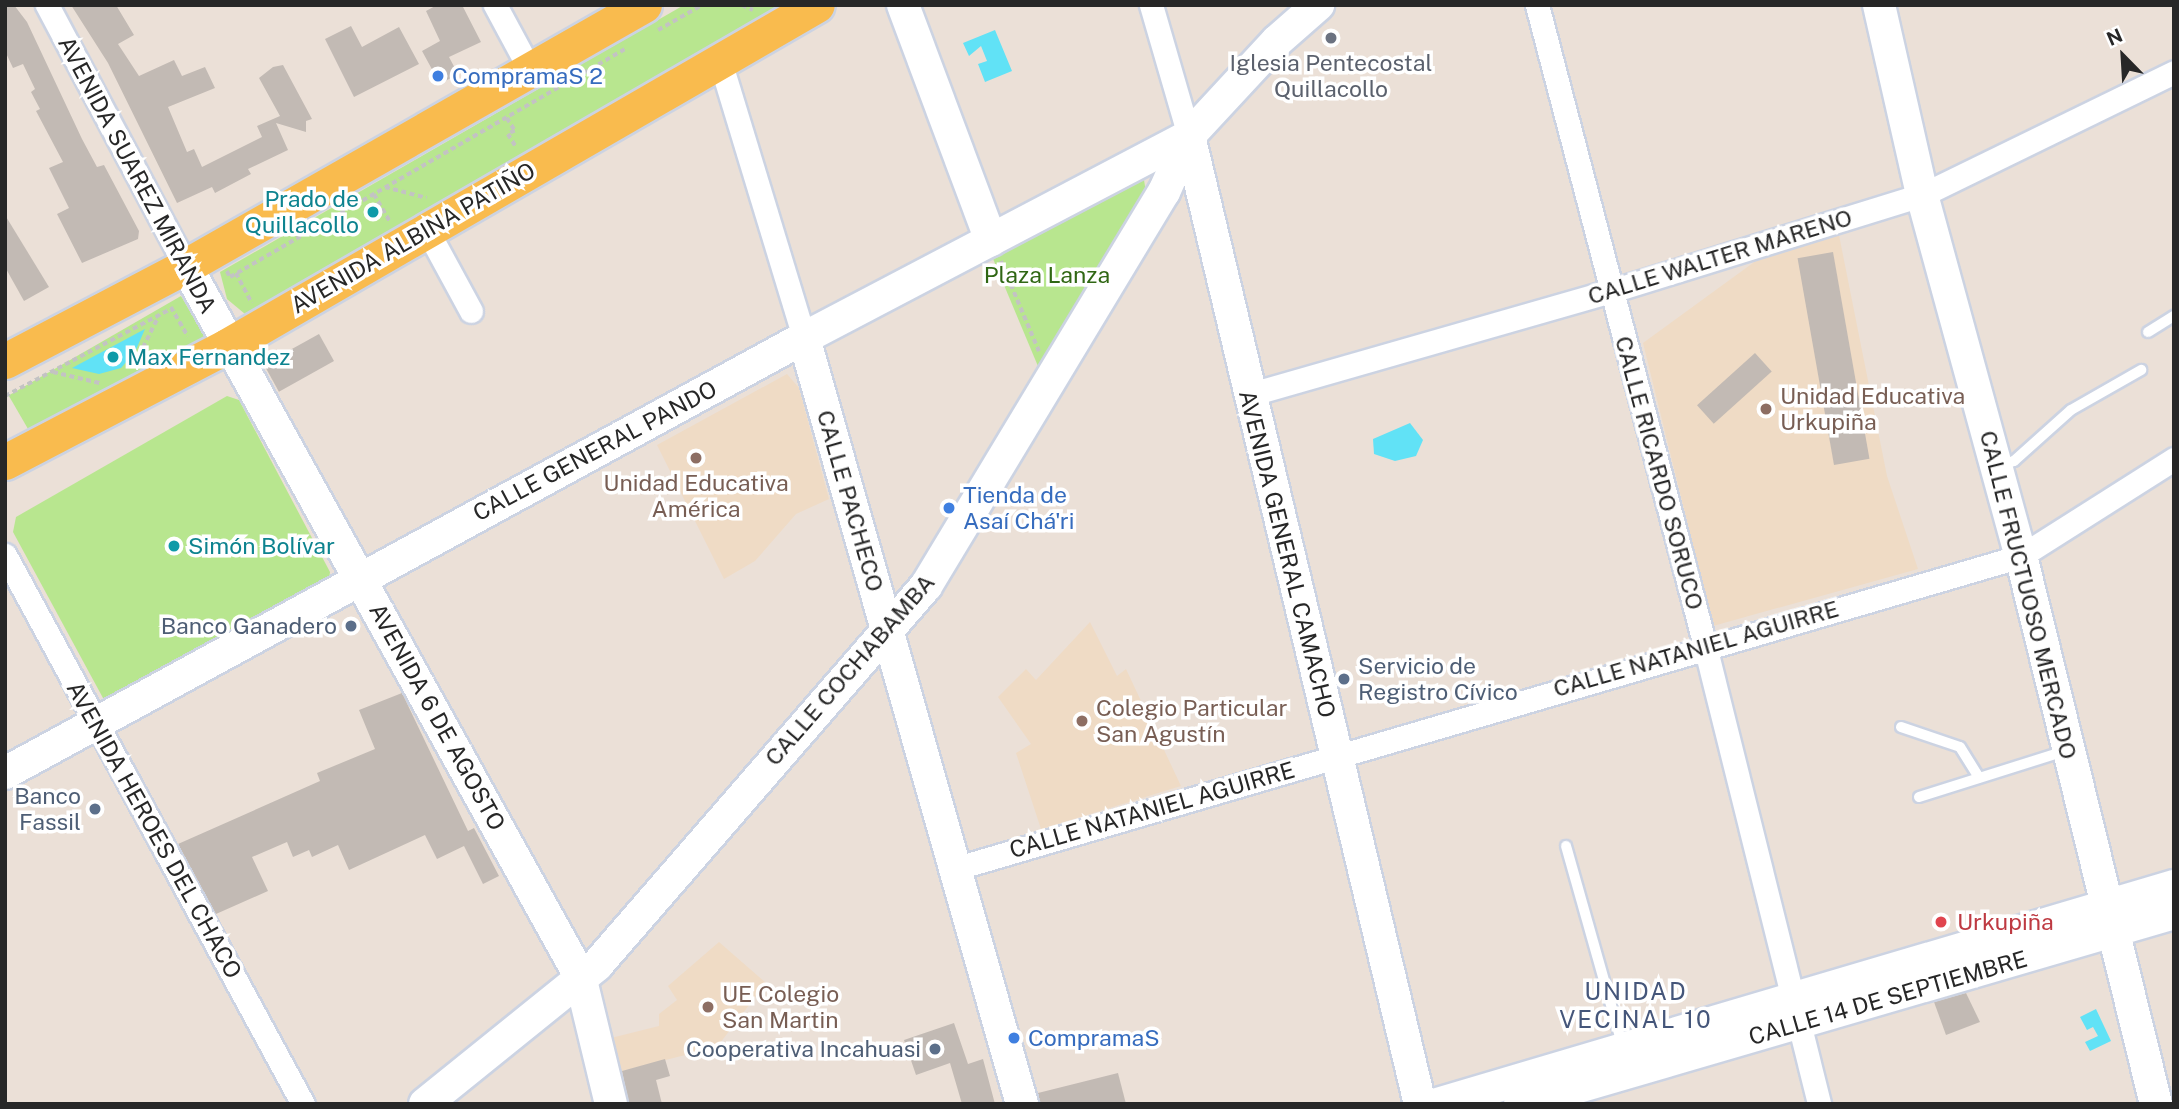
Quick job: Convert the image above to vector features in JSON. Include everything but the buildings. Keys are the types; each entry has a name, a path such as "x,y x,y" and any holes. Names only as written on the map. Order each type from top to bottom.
{"main road":[{"name":"AVENIDA ALBINA PATIÑO","path":"5,463 227,346 429,215 720,61 817,5"},
{"path":"903,5 991,240"},
{"name":"CALLE COCHABAMBA","path":"425,1104 580,976 597,965 885,629 926,586 1164,192 1189,136 1277,41 1318,5"},
{"name":"CALLE FRUCTUOSO MERCADO","path":"1879,5 1922,195 2021,555 2156,1104"},
{"path":"5,361 186,266 530,70 650,18"},
{"name":"CALLE GENERAL PANDO","path":"5,773 804,338 1189,136"},
{"name":"AVENIDA GENERAL CAMACHO","path":"1189,136 1248,395 1420,1104"},
{"name":"AVENIDA SUAREZ MIRANDA","path":"186,266 227,346"},
{"name":"CALLE PACHECO","path":"804,338 1022,1104"},
{"name":"AVENIDA 6 DE AGOSTO","path":"227,346 361,579 580,976 611,1104"},
{"name":"CALLE 14 DE SEPTIEMBRE","path":"2111,919 2174,886"},
{"name":"CALLE 14 DE SEPTIEMBRE","path":"1520,1104 1798,1011 2111,919 2174,913"},
{"name":"CALLE 14 DE SEPTIEMBRE","path":"1437,1104 1623,1049 1798,1011"}],"street":[{"name":"AVENIDA SUAREZ MIRANDA","path":"47,5 186,266"},
{"path":"495,5 530,70"},
{"name":"AVENIDA GENERAL CAMACHO","path":"1151,5 1189,136"},
{"name":"CALLE RICARDO SORUCO","path":"1537,5 1705,646 1819,1104"},
{"name":"CALLE PACHECO","path":"720,61 804,338"},
{"name":"CALLE WALTER MARENO","path":"1248,395 1611,291 1922,195 2174,72"},
{"path":"429,215 471,311"},
{"name":"CALLE NATANIEL AGUIRRE","path":"957,868 2021,555 2174,460"},
{"name":"AVENIDA HEROES DEL CHACO","path":"5,555 303,1104"}],"lane":[{"path":"2148,332 2174,316"},
{"path":"1997,467 2022,454 2071,410 2141,370"},
{"path":"1901,727 1960,747 1979,778"},
{"path":"1919,797 2068,750"},
{"path":"1566,846 1623,1049"}],"path":[{"path":"650,18 702,5"},
{"path":"742,5 756,12"},
{"path":"230,277 633,45"},
{"path":"503,110 515,131 508,134 520,154"},
{"path":"385,187 429,215"},
{"path":"374,194 390,222"},
{"path":"991,240 1051,379"},
{"path":"236,273 254,308"},
{"path":"168,303 192,345"},
{"path":"5,396 172,309"},
{"path":"132,368 158,316"},
{"path":"51,372 104,383"}],"shaded area":[{"name":"Unidad Educativa Urkupiña","path":"1839,235 1887,476 1918,569 1713,626 1643,343 1757,260"},
{"path":"787,374 799,388 829,499 796,514 755,561 724,579 657,445"},
{"name":"Colegio Particular San Agustín","path":"1090,622 1117,676 1126,669 1181,786 1041,829 1016,753 1031,744 998,697 1026,669 1036,680"},
{"name":"UE Colegio San Martin","path":"719,942 766,983 717,1047 618,1072 607,1039 659,1026 659,1014 677,1000 668,986"}],"green space":[{"name":"Prado de Quillacollo","path":"684,5 782,5 245,314 227,299 220,272"},
{"name":"Plaza Lanza","path":"1131,180 1144,180 1146,192 1040,371 991,254"},
{"path":"181,296 205,338 33,437 9,396"},
{"path":"227,396 239,400 330,572 328,586 116,700 103,698 13,532 16,517"}],"water":[{"path":"995,30 1012,71 985,82 978,64 987,61 981,46 969,56 963,43"},
{"path":"145,329 135,352 121,368 99,374 72,368"},
{"path":"1410,423 1423,440 1416,456 1395,461 1374,454 1373,439"},
{"path":"2096,1009 2111,1041 2090,1051 2085,1042 2098,1036 2093,1027 2087,1030 2080,1017"}],"place":[{"name":"Iglesia Pentecostal Quillacollo","path":"1331,38"},
{"name":"CompramaS 2","path":"438,76"},
{"name":"Prado de Quillacollo","path":"373,212"},
{"name":"Max Fernandez","path":"113,357"},
{"name":"Unidad Educativa Urkupiña","path":"1766,409"},
{"name":"Unidad Educativa América","path":"696,458"},
{"name":"Tienda de Asaí Chá'ri","path":"949,508"},
{"name":"Simón Bolívar","path":"174,546"},
{"name":"Banco Ganadero","path":"351,626"},
{"name":"Servicio de Registro Cívico","path":"1344,679"},
{"name":"Colegio Particular San Agustín","path":"1082,721"},
{"name":"Banco Fassil","path":"95,809"},
{"name":"Urkupiña","path":"1941,922"},
{"name":"UE Colegio San Martin","path":"708,1007"},
{"name":"CompramaS","path":"1014,1038"},
{"name":"Cooperativa Incahuasi","path":"935,1049"}],"district":[{"name":"UNIDAD VECINAL 10","path":"1636,1006"}]}
